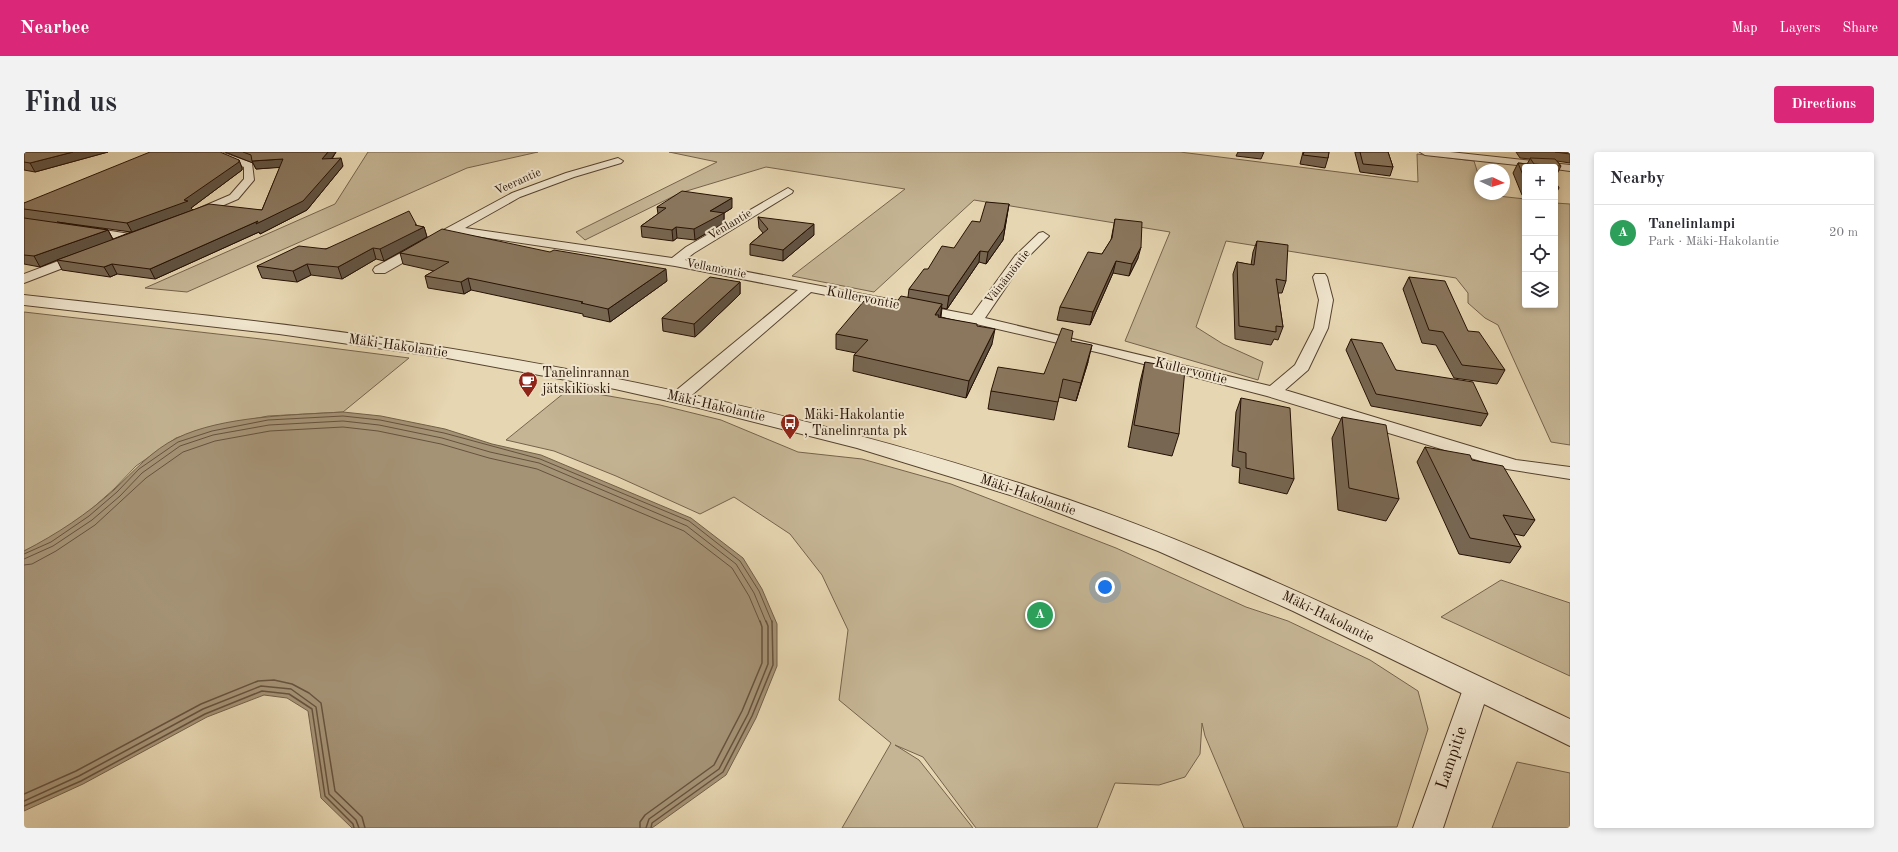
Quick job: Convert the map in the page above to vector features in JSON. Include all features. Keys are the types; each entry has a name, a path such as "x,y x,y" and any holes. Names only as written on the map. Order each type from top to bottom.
{"street":[{"path":"181,219 210,209 234,197 249,180 249,165 212,152"},
{"path":"1424,152 1483,155 1570,168"},
{"name":"Veerantie","path":"380,270 456,230 516,195 570,175 618,161"},
{"name":"Venlantie","path":"675,262 714,234 788,191"},
{"path":"70,229 134,236 109,246"},
{"name":"Vellamontie","path":"456,230 675,262 808,288"},
{"name":"Väinämöntie","path":"976,320 1019,259 1042,236"},
{"path":"24,279 96,251"},
{"path":"1273,392 1302,367 1321,328 1326,300 1320,277"},
{"path":"679,397 808,288"},
{"name":"Kullervontie","path":"808,288 976,320 1106,350 1273,392 1514,465 1570,473"},
{"name":"Mäki-Hakolantie","path":"24,300 359,340 457,354 679,397 808,428 936,463 1032,495 1151,540 1282,594 1476,689 1570,733"},
{"name":"Lampitie","path":"1428,828 1476,689"}],"shaded area":[{"path":"368,152 538,152 467,168 187,292 145,288 335,204"},
{"path":"669,152 1180,152 1418,182 1417,154 1474,161 1474,200 1510,200 1510,197 1522,199 1522,308 1558,308 1558,203 1570,204 1570,445 1551,442 1498,325 1485,318 1468,303 1468,293 1456,278 1226,241 1196,327 1223,344 1263,362 1258,380 1125,341 1170,232 974,200 874,292 792,276 905,189 766,167 680,193 585,240 576,232 717,162"},
{"path":"24,312 261,339 409,358 343,412 268,416 211,427 176,438 136,466 114,489 87,513 49,539 24,551"},
{"path":"569,389 660,405 721,420 798,452 862,459 951,484 1116,548 1246,607 1288,621 1370,660 1418,691 1428,729 1397,827 1244,828 1205,736 1202,723 1200,754 1185,777 1159,785 1115,783 1097,828 976,828 923,757 895,745 919,760 973,828 842,828 891,743 839,700 848,630 822,575 790,534 734,497 700,514 616,476 554,451 506,440"},
{"path":"1501,580 1570,603 1570,676 1441,617"},
{"path":"1517,762 1570,773 1570,828 1492,828"}],"water":[{"path":"343,412 381,416 445,429 492,444 541,455 691,518 743,558 762,589 777,624 777,666 756,718 726,775 652,828 352,828 321,798 308,711 287,698 264,695 207,717 83,784 24,811 24,551 60,531 104,499 151,455 177,438 215,425 236,421 280,416"}],"building":[{"path":"24,152 73,152 30,163 24,162"},
{"path":"150,152 220,152 239,160 239,162 184,200 188,201 127,223 24,209 24,203"},
{"path":"243,152 328,152 322,159 341,158 303,201 256,224 258,221 150,269 112,264 104,267 57,260 209,204 262,210 283,159 252,161 251,155"},
{"path":"1304,152 1329,152 1328,158 1303,155"},
{"path":"1360,152 1388,152 1393,167 1363,164"},
{"path":"1555,152 1570,152 1570,154"},
{"path":"1530,158 1555,159 1561,166 1558,166 1558,164 1534,164"},
{"path":"1518,163 1528,164 1522,164 1522,173"},
{"path":"682,191 732,198 710,211 724,213 694,229 676,227 672,230 641,226 666,208 657,207"},
{"path":"986,202 1009,204 1004,229 988,252 980,251 949,296 909,289 924,269 928,269 942,246 954,248 972,221 980,222"},
{"path":"409,211 416,224 415,225 424,227 380,249 373,248 338,267 307,264 293,271 257,266 299,246 326,249"},
{"path":"758,217 814,224 783,250 750,244 768,229"},
{"path":"24,218 108,230 34,256 24,255"},
{"path":"1115,219 1142,222 1141,247 1132,264 1116,261 1093,312 1060,307 1088,252 1102,254 1112,238"},
{"path":"442,229 550,252 554,250 666,269 608,309 581,303 583,302 468,278 461,282 425,276 449,262 400,253"},
{"path":"1257,241 1288,245 1286,281 1276,279 1283,327 1276,326 1276,332 1239,326 1237,262 1254,265"},
{"path":"710,277 740,282 694,324 662,318"},
{"path":"1409,277 1445,281 1468,331 1479,332 1505,370 1462,365 1443,332 1429,330"},
{"path":"901,296 942,304 935,315 939,315 938,317 995,329 969,381 854,355 868,340 836,334 864,301 894,306"},
{"path":"1062,328 1073,331 1071,341 1092,345 1081,383 1063,379 1058,402 991,391 998,367 1044,374"},
{"path":"1351,339 1382,343 1396,370 1473,382 1488,414 1376,394"},
{"path":"1145,362 1185,369 1179,434 1134,425"},
{"path":"1241,398 1290,408 1294,479 1246,468 1246,453 1238,451"},
{"path":"1342,417 1386,425 1399,499 1349,488"},
{"path":"1425,447 1470,455 1472,460 1503,466 1535,520 1503,515 1521,547 1470,538"}],"place":[{"name":"Tanelinrannan jätskikioski","path":"528,398"},
{"name":"Mäki-Hakolantie , Tanelinranta pk","path":"790,440"},
{"name":"Tanelinlampi","path":"1040,615"}]}
